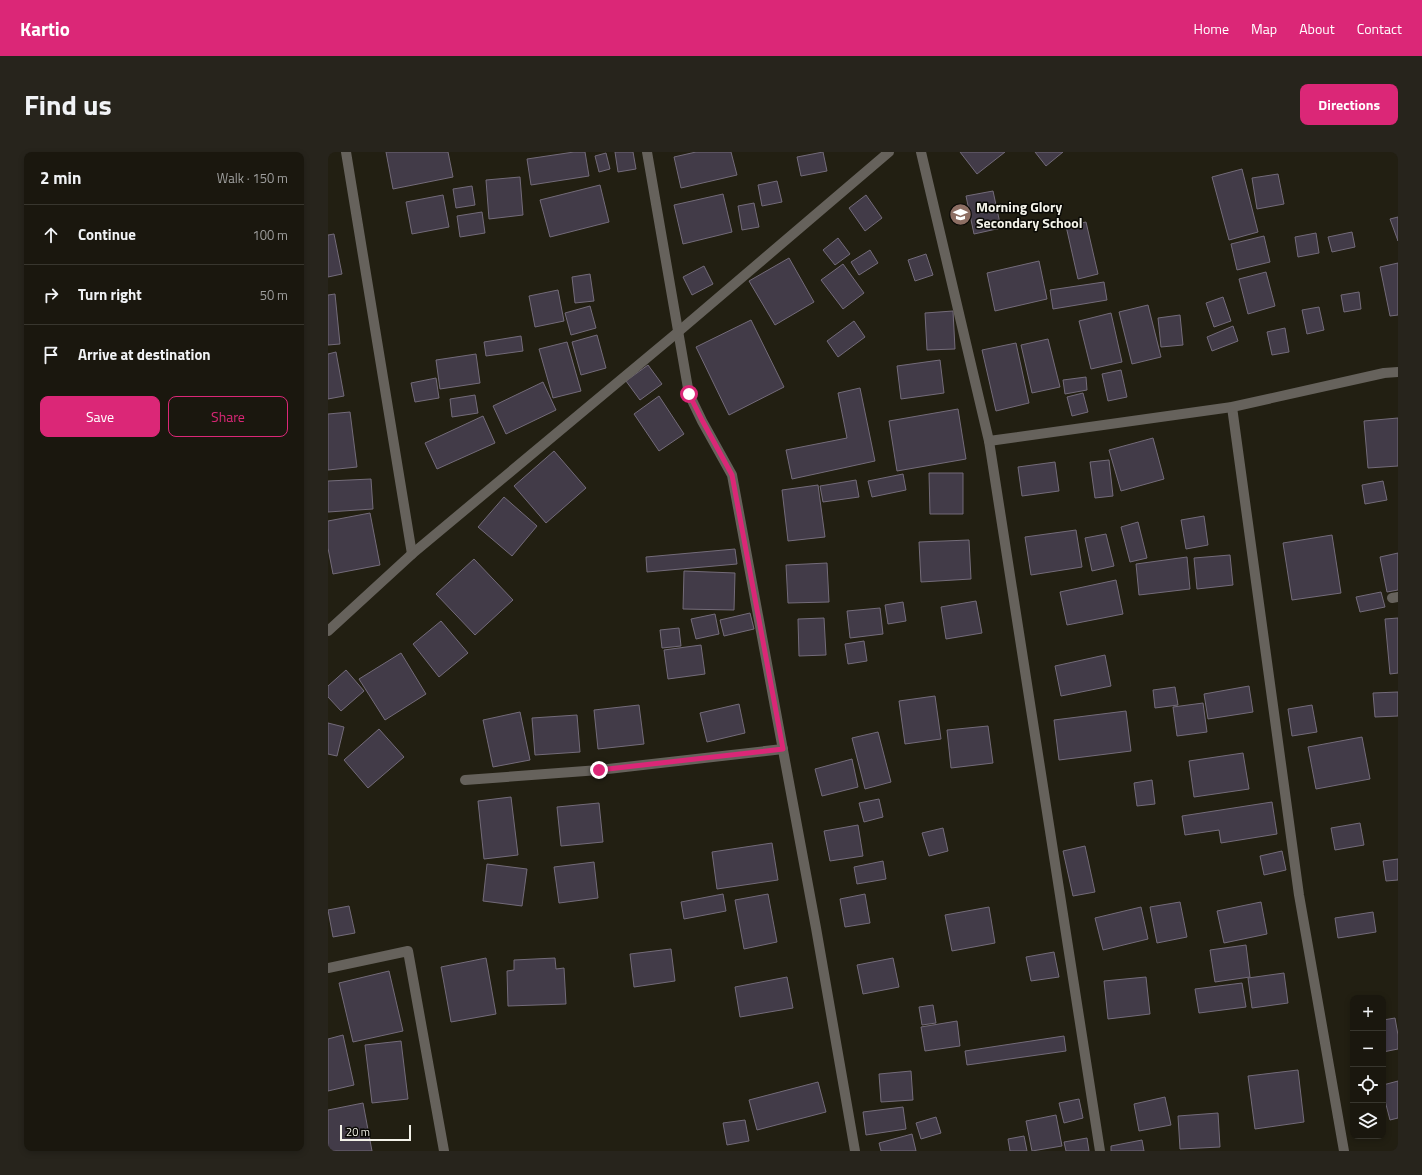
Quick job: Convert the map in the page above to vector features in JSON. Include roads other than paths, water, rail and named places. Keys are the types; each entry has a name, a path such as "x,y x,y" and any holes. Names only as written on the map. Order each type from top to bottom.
{"street":[{"path":"346,152 412,554"},
{"path":"647,152 689,394 732,475 816,928 855,1151"},
{"path":"328,631 412,554 678,332 889,152"},
{"path":"921,152 989,441 1100,1151"},
{"path":"989,441 1232,407 1384,373 1398,372"},
{"path":"1232,407 1298,896 1344,1151"},
{"path":"465,780 599,770 783,749"},
{"path":"328,968 408,951 444,1151"}],"place":[{"name":"Morning Glory Secondary School","path":"961,215"}]}
